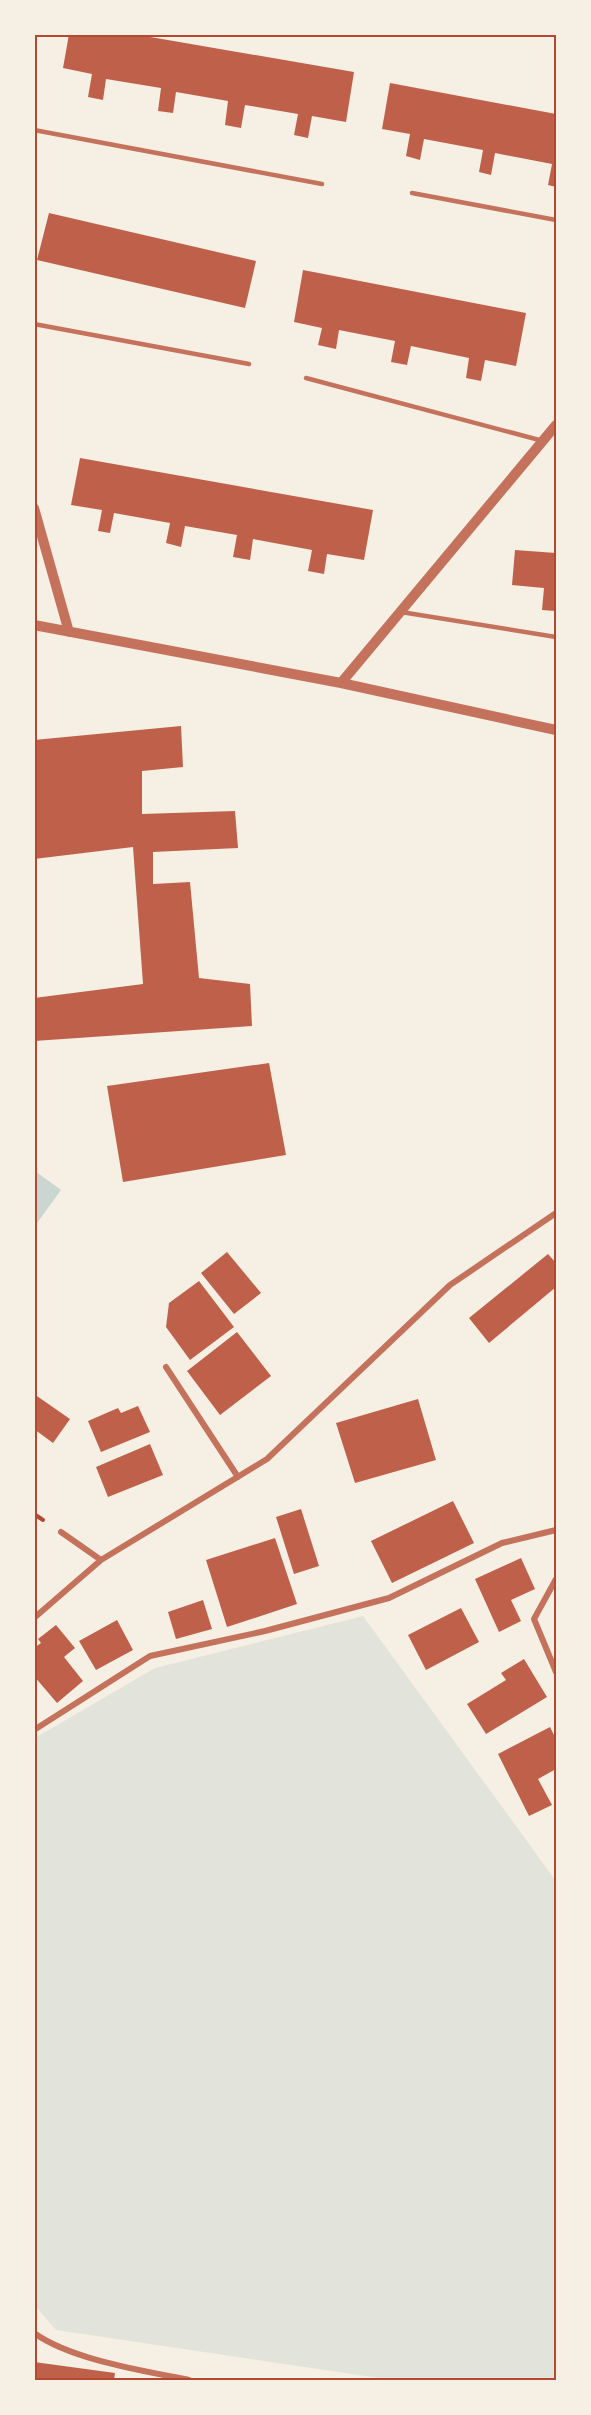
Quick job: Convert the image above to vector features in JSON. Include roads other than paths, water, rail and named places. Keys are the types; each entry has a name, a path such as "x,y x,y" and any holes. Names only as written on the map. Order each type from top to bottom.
{"street":[{"path":"341,683 556,425"},
{"path":"34,508 69,632"},
{"path":"34,625 341,683 556,730"},
{"path":"34,1618 101,1560 267,1459 450,1285 556,1213"},
{"path":"166,1367 238,1477"},
{"path":"34,1730 150,1656 265,1631 389,1598 502,1544 556,1530"},
{"path":"61,1532 101,1560"},
{"path":"556,1579 534,1619 556,1672"},
{"path":"34,2333 48,2343 117,2365 189,2380"}],"lane":[{"path":"34,130 322,184"},
{"path":"412,193 556,220"},
{"path":"34,324 249,364"},
{"path":"306,378 543,441"},
{"path":"400,612 556,637"}]}
